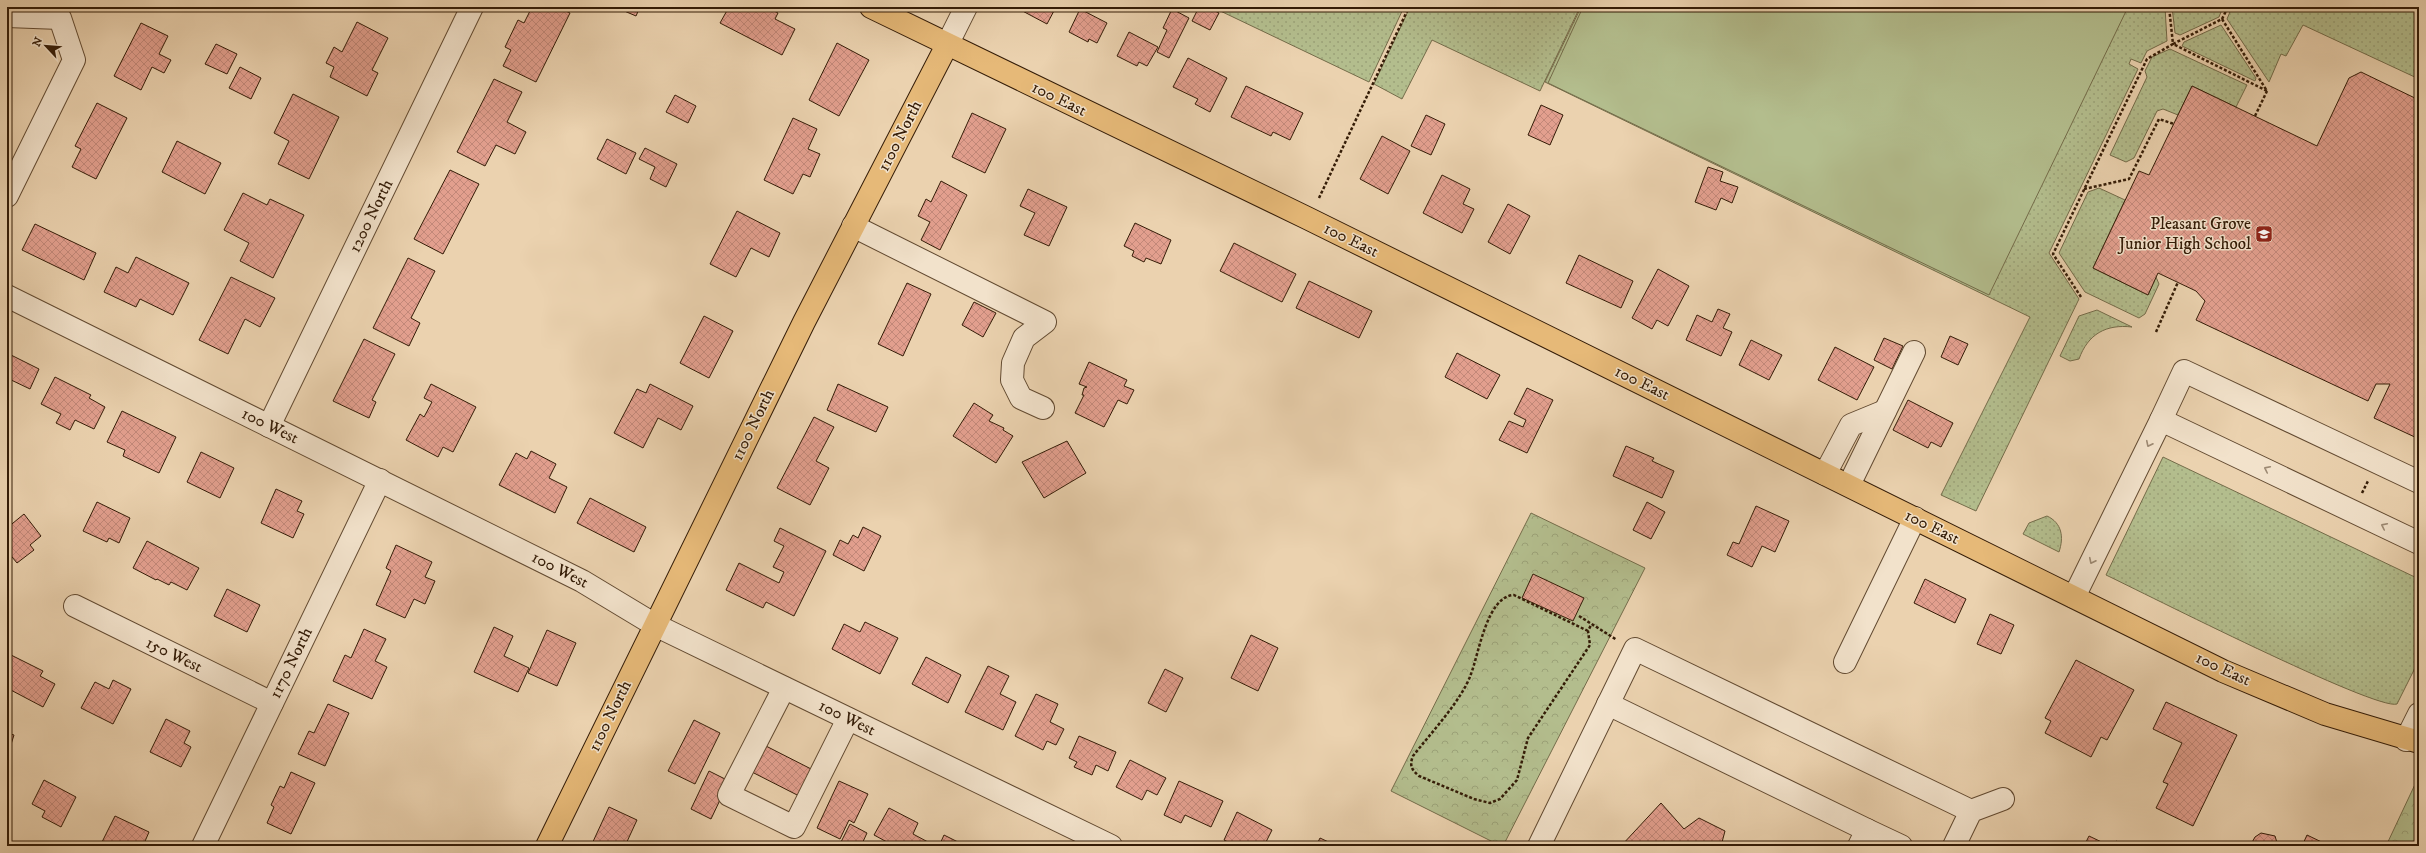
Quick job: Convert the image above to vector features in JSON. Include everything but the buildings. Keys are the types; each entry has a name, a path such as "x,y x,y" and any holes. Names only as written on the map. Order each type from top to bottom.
{"main road":[{"name":"100 East","path":"871,7 1307,218 2223,671 2325,714 2412,741"},
{"name":"1100 North","path":"546,846 853,226 947,45"}],"street":[{"name":"1200 North","path":"269,426 472,7"},
{"name":"1100 North","path":"947,45 966,7"},
{"path":"7,16 60,18 74,60 7,196"},
{"path":"853,226 1045,322 1024,338 1013,363 1012,380 1021,398 1043,408"},
{"name":"100 West","path":"7,296 582,581 655,625 1111,846"},
{"path":"1849,486 1914,352"},
{"path":"2074,597 2184,371 2419,482"},
{"path":"1825,474 1851,424 1885,411"},
{"path":"2161,420 2419,543"},
{"name":"1170 North","path":"203,846 380,480"},
{"path":"1845,662 1915,518"},
{"name":"150 West","path":"75,606 272,703"},
{"path":"1539,846 1635,649 1971,811"},
{"path":"784,688 729,795 794,827 848,719"},
{"path":"1608,704 1863,838 1901,846"},
{"path":"2412,741 2419,714"},
{"path":"1954,846 1971,811 2003,799"}],"path":[{"path":"1319,198 1409,7"},
{"path":"2169,7 2172,44"},
{"path":"2082,297 2053,254 2146,59 2222,19 2228,7"},
{"path":"2222,19 2267,91"},
{"path":"2172,44 2267,91"},
{"path":"2255,116 2267,91"},
{"path":"2084,189 2129,179 2159,119 2174,124"},
{"path":"2156,332 2178,282"},
{"path":"1588,631 1514,595 1503,598 1492,611 1468,683 1413,756 1410,762 1412,770 1419,776 1474,799 1490,803 1500,799 1517,780 1528,738 1590,645 1588,631 1591,625"},
{"path":"1579,616 1591,625 1635,649"}],"green space":[{"path":"1212,7 1404,7 1369,82"},
{"path":"1410,7 1580,7 1540,91 1432,40 1402,99 1374,84"},
{"path":"1581,7 2165,7 2167,41 2147,51 2141,63 2131,59 2129,64 2138,69 2049,253 2079,299 1976,511 1941,495 2030,317 1545,82"},
{"path":"1583,7 2128,7 1989,295 1548,83"},
{"path":"2172,7 2223,7 2219,17 2180,35 2175,33"},
{"path":"2232,7 2419,7 2419,79 2303,25 2286,56 2281,54 2269,82 2227,19"},
{"path":"2221,25 2256,78 2255,81 2182,46 2184,42"},
{"path":"2170,49 2247,85 2236,107 2192,86 2178,115 2163,109 2157,111 2134,158 2126,162 2110,155 2147,77 2145,71 2152,57"},
{"path":"2099,188 2125,200 2093,268 2148,295 2156,277 2159,284 2145,314 2139,318 2085,292 2059,253 2088,192"},
{"path":"2097,310 2132,327 2114,327 2099,332 2087,343 2079,359 2070,361 2060,356 2079,316"},
{"path":"2163,457 2419,579 2419,660 2397,704 2380,701 2305,671 2106,575"},
{"path":"1531,513 1645,568 1503,846 1501,846 1391,791"},
{"path":"2047,516 2056,522 2059,527 2061,546 2059,552 2023,534 2029,523"},
{"path":"2418,778 2419,846 2386,846"}],"place":[{"name":"Pleasant Grove Junior High School","path":"2264,234"}]}
